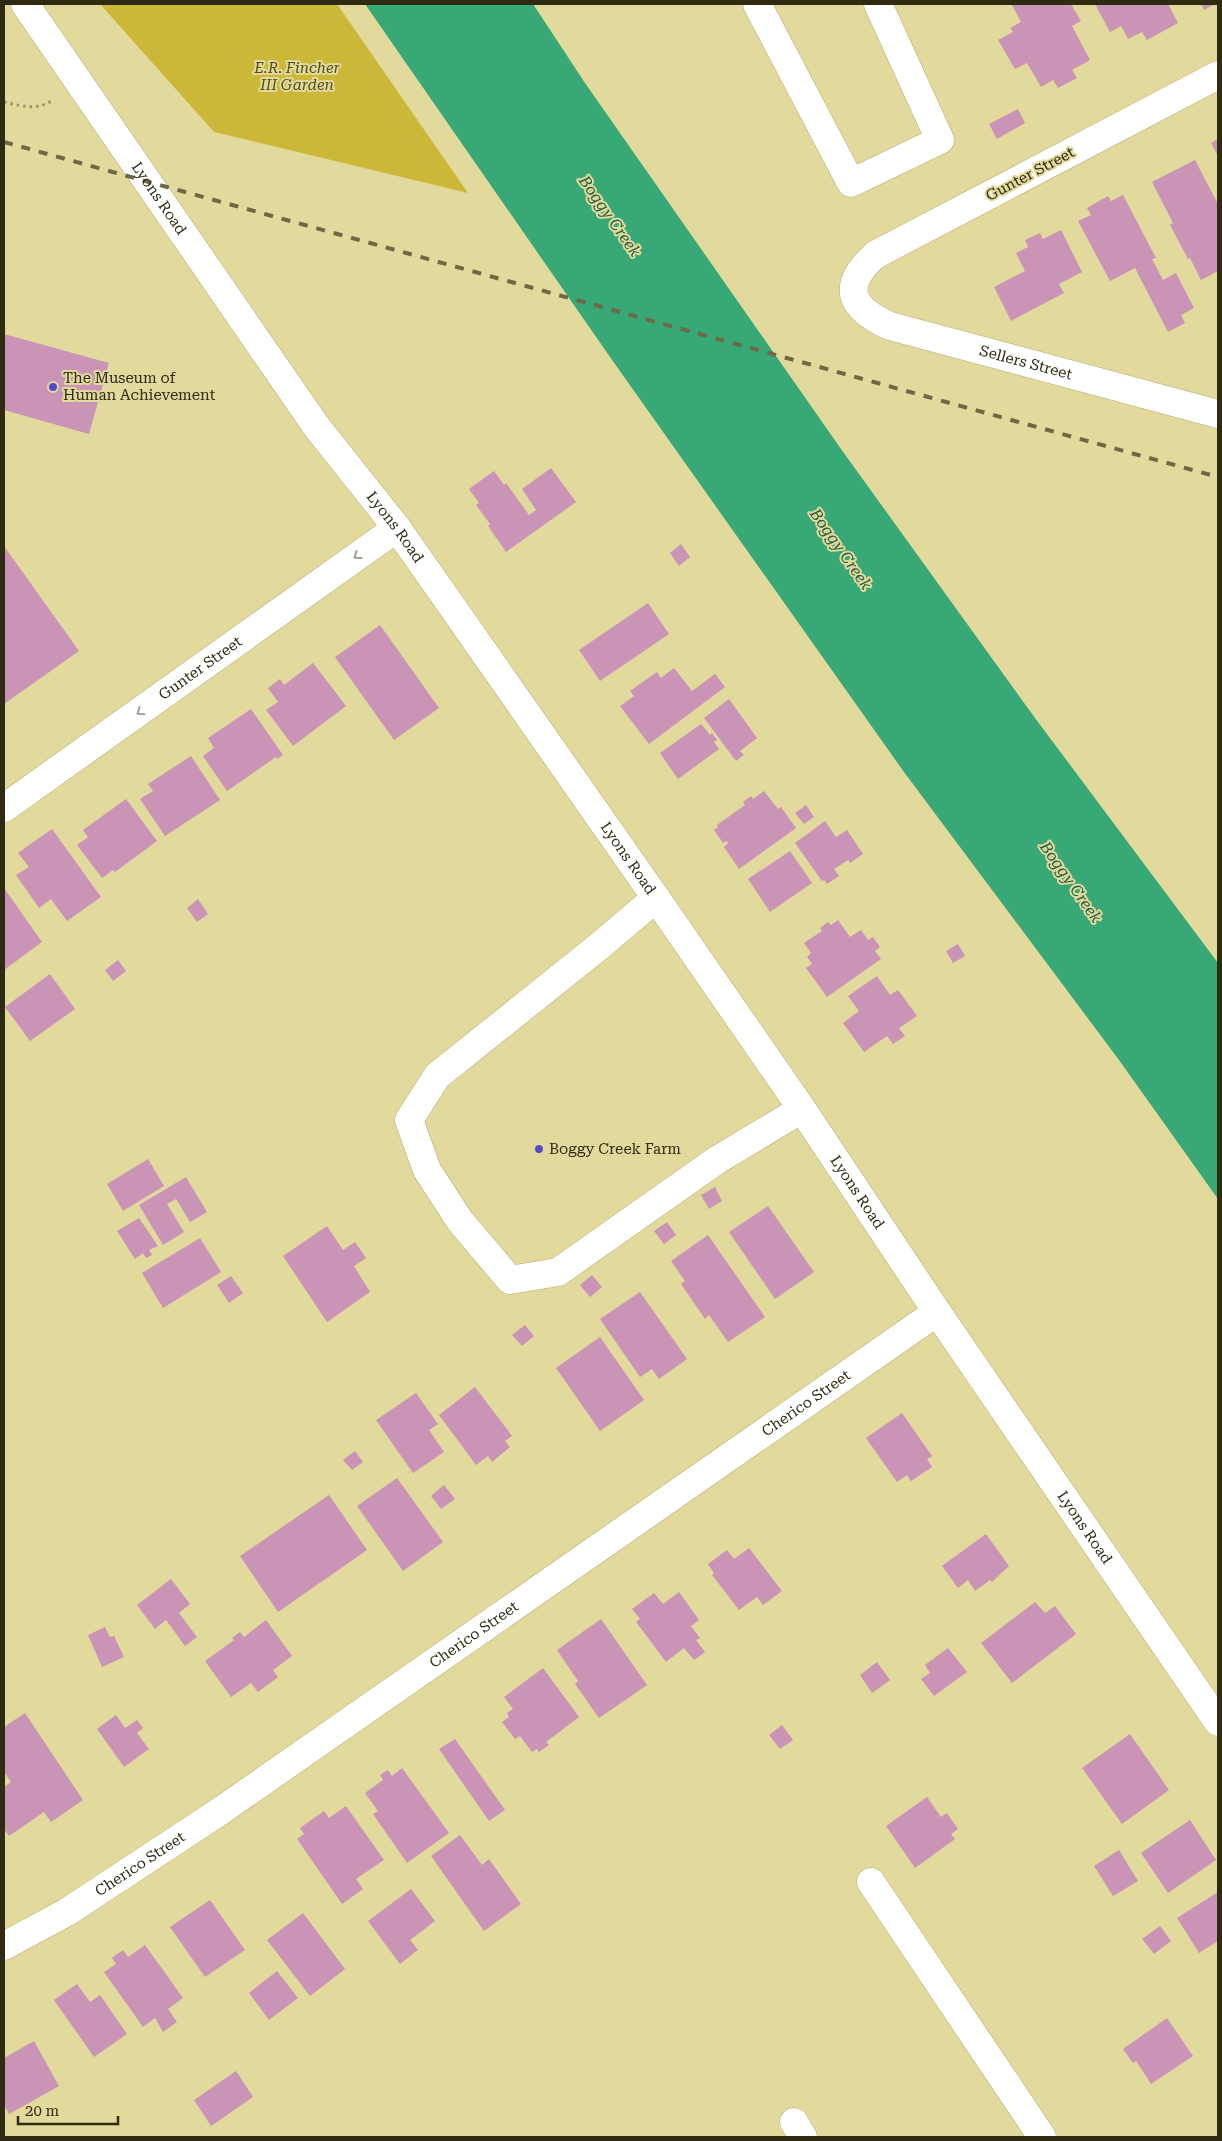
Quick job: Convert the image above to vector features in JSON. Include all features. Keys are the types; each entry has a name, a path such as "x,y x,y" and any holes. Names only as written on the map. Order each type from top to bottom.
{"street":[{"name":"Lyons Road","path":"25,4 316,426 397,528 656,898 802,1109 936,1312 1218,1722"},
{"path":"757,4 851,183 940,140 878,4"},
{"name":"Gunter Street","path":"853,286 861,268 875,255 1218,75"},
{"name":"Sellers Street","path":"853,286 858,304 864,311 871,318 890,326 1218,414"},
{"name":"Gunter Street","path":"4,808 397,528"},
{"path":"656,898 597,948 436,1076 409,1120 428,1170 460,1221 510,1280 558,1272 717,1160 802,1109"},
{"name":"Cherico Street","path":"4,1946 67,1912 219,1812 936,1312"},
{"path":"871,1882 1042,2137"}],"path":[{"path":"4,102 23,107 34,107 42,106 55,98"}],"green space":[{"name":"E.R. Fincher III Garden","path":"100,4 337,4 468,193 214,132"}],"water":[{"name":"Boggy Creek","path":"365,4 533,4 585,83 841,449 1035,718 1218,963 1218,1199 1119,1060 904,772 610,357"}],"building":[{"path":"1071,4 1081,21 1072,26 1090,60 1072,70 1077,78 1058,88 1053,80 1041,87 1027,63 1015,69 998,40 1013,32 1010,28 1021,22 1012,5"},
{"path":"1095,4 1168,4 1178,23 1147,40 1142,32 1128,39 1121,26 1110,32"},
{"path":"1201,4 1215,4 1204,10"},
{"path":"1018,109 1025,123 997,139 989,124"},
{"path":"1218,139 1218,156 1211,143"},
{"path":"1195,160 1218,204 1218,271 1201,280 1170,225 1173,223 1152,182"},
{"path":"1123,195 1156,258 1152,259 1163,280 1176,273 1194,308 1181,315 1185,323 1168,332 1135,268 1110,281 1078,221 1091,215 1087,208 1108,196 1111,201"},
{"path":"1061,230 1082,272 1059,284 1064,293 1011,321 994,287 1025,271 1016,253 1028,247 1025,240 1040,233 1043,239"},
{"name":"The Museum of Human Achievement","path":"4,334 109,363 89,434 4,410"},
{"path":"551,468 576,502 506,552 488,526 490,524 476,505 479,503 469,489 494,471 504,485 506,483 529,515 536,510 522,489"},
{"path":"681,544 690,557 679,566 670,553"},
{"path":"4,546 79,651 4,704"},
{"path":"648,603 669,634 600,681 579,650"},
{"path":"380,625 439,708 394,740 335,657"},
{"path":"313,663 346,706 293,746 266,710 278,702 268,688 280,679 284,685"},
{"path":"674,668 692,691 715,674 725,687 649,744 620,706 634,696 630,691 657,672 661,678"},
{"path":"729,699 757,738 740,751 744,755 736,761 704,718"},
{"path":"251,709 283,755 277,759 276,757 227,791 203,756 214,748 208,738"},
{"path":"701,724 710,735 712,733 717,740 714,742 719,749 678,779 660,753"},
{"path":"191,756 220,800 165,836 140,799 153,791 148,784"},
{"path":"764,791 778,809 781,807 796,828 739,869 724,847 728,843 727,841 723,843 714,830 718,827 717,825 745,805 743,802 751,796 753,799"},
{"path":"126,799 157,841 115,872 113,870 102,878 77,845 88,837 83,830"},
{"path":"806,805 814,817 804,824 795,813"},
{"path":"825,821 836,837 847,830 863,854 850,863 848,860 834,869 839,876 827,884 824,880 822,881 795,843"},
{"path":"52,829 101,897 67,921 51,899 39,908 16,875 29,867 18,853"},
{"path":"790,851 812,883 770,912 748,879"},
{"path":"4,888 42,942 4,970"},
{"path":"198,899 208,914 197,922 187,908"},
{"path":"838,920 850,937 861,930 868,940 873,937 880,947 875,951 881,959 827,997 806,968 812,964 807,957 811,953 804,943 822,931 820,928 828,922 831,925"},
{"path":"958,944 965,956 953,963 946,951"},
{"path":"118,960 126,971 113,981 105,970"},
{"path":"50,974 75,1009 30,1041 5,1007"},
{"path":"877,976 890,995 898,990 917,1016 899,1028 905,1036 893,1044 887,1036 864,1052 843,1023 859,1011 848,996"},
{"path":"148,1159 164,1186 123,1211 107,1184"},
{"path":"186,1177 207,1212 190,1222 176,1199 167,1204 184,1232 163,1245 139,1205"},
{"path":"715,1187 722,1201 709,1209 701,1195"},
{"path":"768,1206 814,1272 775,1299 729,1232"},
{"path":"139,1218 158,1246 149,1250 152,1255 146,1258 143,1253 135,1259 117,1231"},
{"path":"667,1222 676,1235 664,1244 654,1231"},
{"path":"327,1226 343,1250 355,1242 366,1258 354,1266 370,1292 327,1322 283,1256"},
{"path":"708,1235 765,1317 728,1342 709,1315 705,1319 681,1284 685,1281 671,1261"},
{"path":"200,1238 221,1272 163,1308 142,1273"},
{"path":"592,1275 602,1287 590,1297 580,1285"},
{"path":"231,1276 243,1293 229,1303 217,1285"},
{"path":"640,1292 687,1359 659,1379 652,1369 640,1377 600,1319"},
{"path":"525,1325 534,1336 522,1346 512,1335"},
{"path":"600,1337 644,1400 600,1431 556,1368"},
{"path":"475,1387 512,1436 505,1441 510,1447 492,1462 488,1456 476,1465 439,1415"},
{"path":"416,1393 438,1424 429,1430 444,1452 413,1473 376,1420"},
{"path":"902,1413 932,1456 927,1459 932,1467 911,1481 907,1475 897,1482 866,1438"},
{"path":"355,1451 363,1462 352,1470 343,1460"},
{"path":"397,1478 443,1542 403,1571 357,1506"},
{"path":"444,1485 455,1499 441,1509 431,1496"},
{"path":"329,1495 367,1550 278,1612 240,1556"},
{"path":"986,1534 1009,1566 992,1582 990,1580 975,1591 968,1580 958,1588 942,1566"},
{"path":"749,1548 782,1591 763,1605 757,1597 739,1610 712,1575 714,1573 708,1564 727,1550 734,1559"},
{"path":"171,1579 190,1604 179,1613 197,1637 185,1646 166,1620 155,1629 137,1605"},
{"path":"679,1592 699,1620 691,1626 700,1638 696,1640 705,1652 694,1660 684,1648 666,1662 636,1622 640,1619 632,1609 654,1593 663,1604"},
{"path":"1035,1602 1045,1613 1055,1606 1076,1634 1012,1683 981,1643"},
{"path":"601,1619 647,1685 599,1718 575,1684 578,1681 557,1650"},
{"path":"266,1620 292,1656 273,1670 278,1677 258,1692 251,1683 231,1697 205,1661 234,1640 232,1638 240,1632 244,1637"},
{"path":"105,1627 110,1637 114,1636 124,1657 102,1667 88,1635"},
{"path":"948,1648 967,1672 934,1696 921,1679 930,1673 925,1665"},
{"path":"877,1662 890,1680 872,1693 860,1675"},
{"path":"543,1668 579,1717 546,1742 549,1745 539,1752 537,1749 532,1752 520,1736 515,1739 502,1722 509,1717 507,1713 513,1709 504,1697"},
{"path":"25,1713 83,1800 51,1822 44,1812 9,1836 4,1829 4,1787 11,1782 4,1772 4,1727"},
{"path":"116,1715 125,1728 137,1720 143,1728 137,1733 149,1749 124,1767 97,1729"},
{"path":"782,1725 793,1740 780,1749 769,1735"},
{"path":"1130,1734 1169,1790 1122,1824 1082,1768"},
{"path":"455,1739 505,1810 489,1821 439,1749"},
{"path":"402,1768 449,1833 407,1863 373,1814 378,1811 365,1793 383,1780 380,1775 388,1770 392,1776"},
{"path":"927,1797 941,1817 947,1813 958,1829 951,1834 955,1839 915,1868 886,1826"},
{"path":"346,1806 384,1860 356,1879 363,1889 342,1904 297,1839 304,1834 300,1828 324,1811 329,1818"},
{"path":"1190,1820 1216,1860 1168,1893 1141,1853"},
{"path":"460,1835 482,1865 489,1859 521,1904 484,1931 431,1856"},
{"path":"1119,1850 1138,1881 1113,1896 1094,1866"},
{"path":"411,1889 435,1921 410,1940 418,1950 400,1964 368,1921"},
{"path":"1218,1892 1218,1941 1199,1953 1177,1918"},
{"path":"210,1900 245,1950 205,1977 170,1927"},
{"path":"303,1913 345,1969 310,1996 267,1940"},
{"path":"1160,1926 1171,1941 1154,1954 1142,1939"},
{"path":"145,1945 183,1998 168,2009 177,2022 163,2032 155,2018 143,2027 104,1972 116,1964 112,1958 123,1950 128,1957"},
{"path":"277,1971 298,1998 269,2020 249,1993"},
{"path":"77,1984 90,2002 100,1995 127,2034 94,2057 54,2000"},
{"path":"1167,2018 1193,2056 1151,2084 1136,2061 1133,2063 1123,2049"},
{"path":"34,2041 59,2086 9,2114 4,2105 4,2058"},
{"path":"236,2071 253,2097 211,2126 194,2100"}],"railway":[{"path":"4,142 1218,477"}],"place":[{"name":"The Museum of Human Achievement","path":"53,387"},
{"name":"Boggy Creek Farm","path":"539,1149"}]}
